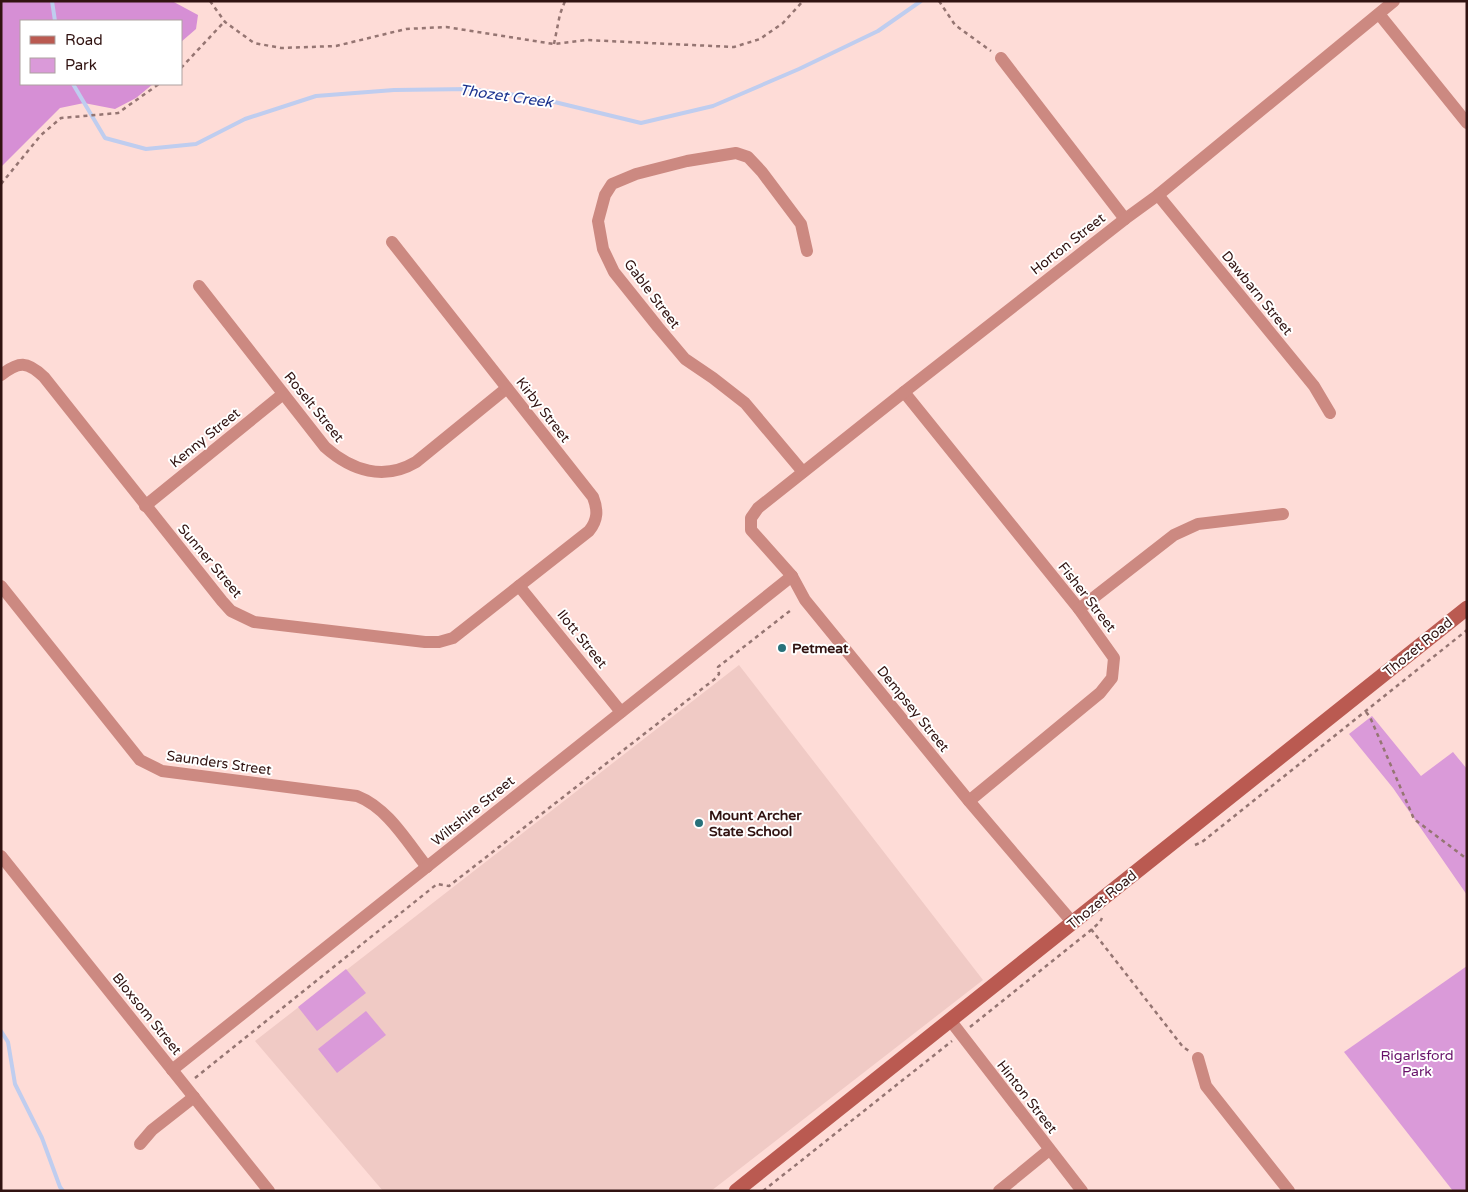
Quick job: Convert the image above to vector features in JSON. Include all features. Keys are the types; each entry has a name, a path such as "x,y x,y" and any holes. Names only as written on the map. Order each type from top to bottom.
{"street":[{"name":"Horton Street","path":"758,508 1158,195 1394,1"},
{"path":"1379,14 1467,122"},
{"path":"1001,58 1125,219"},
{"name":"Gable Street","path":"803,472 745,403 713,378 684,359 614,272 603,248 598,221 605,195 612,184 636,174 688,161 736,153 748,157 762,172 801,224 807,250"},
{"name":"Dawbarn Street","path":"1158,195 1314,386 1330,413"},
{"name":"Kirby Street","path":"392,242 593,497 596,506 595,524 589,531 519,586"},
{"name":"Roselt Street","path":"198,286 325,447 337,458 361,470 382,474 405,469 507,388"},
{"name":"Sunner Street","path":"1,375 16,365 26,364 35,368 222,601 231,611 254,622 424,642 439,642 453,638 519,586"},
{"name":"Fisher Street","path":"904,392 1079,609 1114,658 1112,678 1100,693 969,801"},
{"name":"Kenny Street","path":"145,506 283,394"},
{"name":"Dempsey Street","path":"758,508 751,518 751,530 792,576 805,600 969,801 1077,920"},
{"path":"1079,609 1174,535 1198,524 1282,514"},
{"name":"Wiltshire Street","path":"172,1070 792,576"},
{"name":"Saunders Street","path":"1,586 140,760 162,771 357,796 370,802 382,811 427,867"},
{"name":"Ilott Street","path":"519,586 621,712"},
{"name":"Thozet Road","path":"736,1191 1467,608"},
{"name":"Bloxsom Street","path":"1,856 269,1191"},
{"name":"Hinton Street","path":"950,1020 1082,1191"},
{"path":"1198,1058 1206,1086 1289,1191"},
{"path":"140,1144 152,1130 194,1097"},
{"path":"999,1191 1049,1150"}],"path":[{"path":"210,1 224,22 254,43 281,48 336,46 406,29 446,27 554,44 586,40 734,47 760,40 783,23 803,1"},
{"path":"554,44 560,14 565,1"},
{"path":"939,1 955,25 1001,58"},
{"path":"182,67 224,22"},
{"path":"1,184 41,134 61,118 118,113 158,85"},
{"path":"194,1079 437,884 449,886 709,684 719,674 718,667 791,610"},
{"path":"1188,847 1202,842 1467,630"},
{"path":"1366,712 1370,717 1414,819 1467,859"},
{"path":"763,1191 1091,930 1100,922 1102,916"},
{"path":"1077,920 1091,930 1183,1047 1198,1058"}],"shaded area":[{"path":"1,1 172,1 198,15 196,29 182,41 182,20 20,20 20,85 152,85 136,98 115,109 84,103 60,108 1,167"},
{"name":"Mount Archer State School","path":"739,665 983,980 711,1191 383,1191 255,1041"}],"green space":[{"path":"1372,716 1421,776 1453,752 1467,769 1467,895 1393,788 1349,734"},
{"name":"Rigarlsford Park","path":"1467,966 1467,1191 1453,1191 1344,1052"},
{"path":"346,969 366,993 317,1031 298,1007"},
{"path":"366,1011 386,1035 337,1073 318,1049"}],"waterway":[{"name":"Thozet Creek","path":"52,1 55,20"},
{"name":"Thozet Creek","path":"74,85 105,138 146,149 196,144 245,119 316,96 394,90 470,89 538,98 641,123 713,106 799,69 878,31 921,1"},
{"path":"1,1031 8,1042 15,1084 42,1138 63,1191"}],"place":[{"name":"Petmeat","path":"782,648"},
{"name":"Mount Archer State School","path":"699,823"}]}
